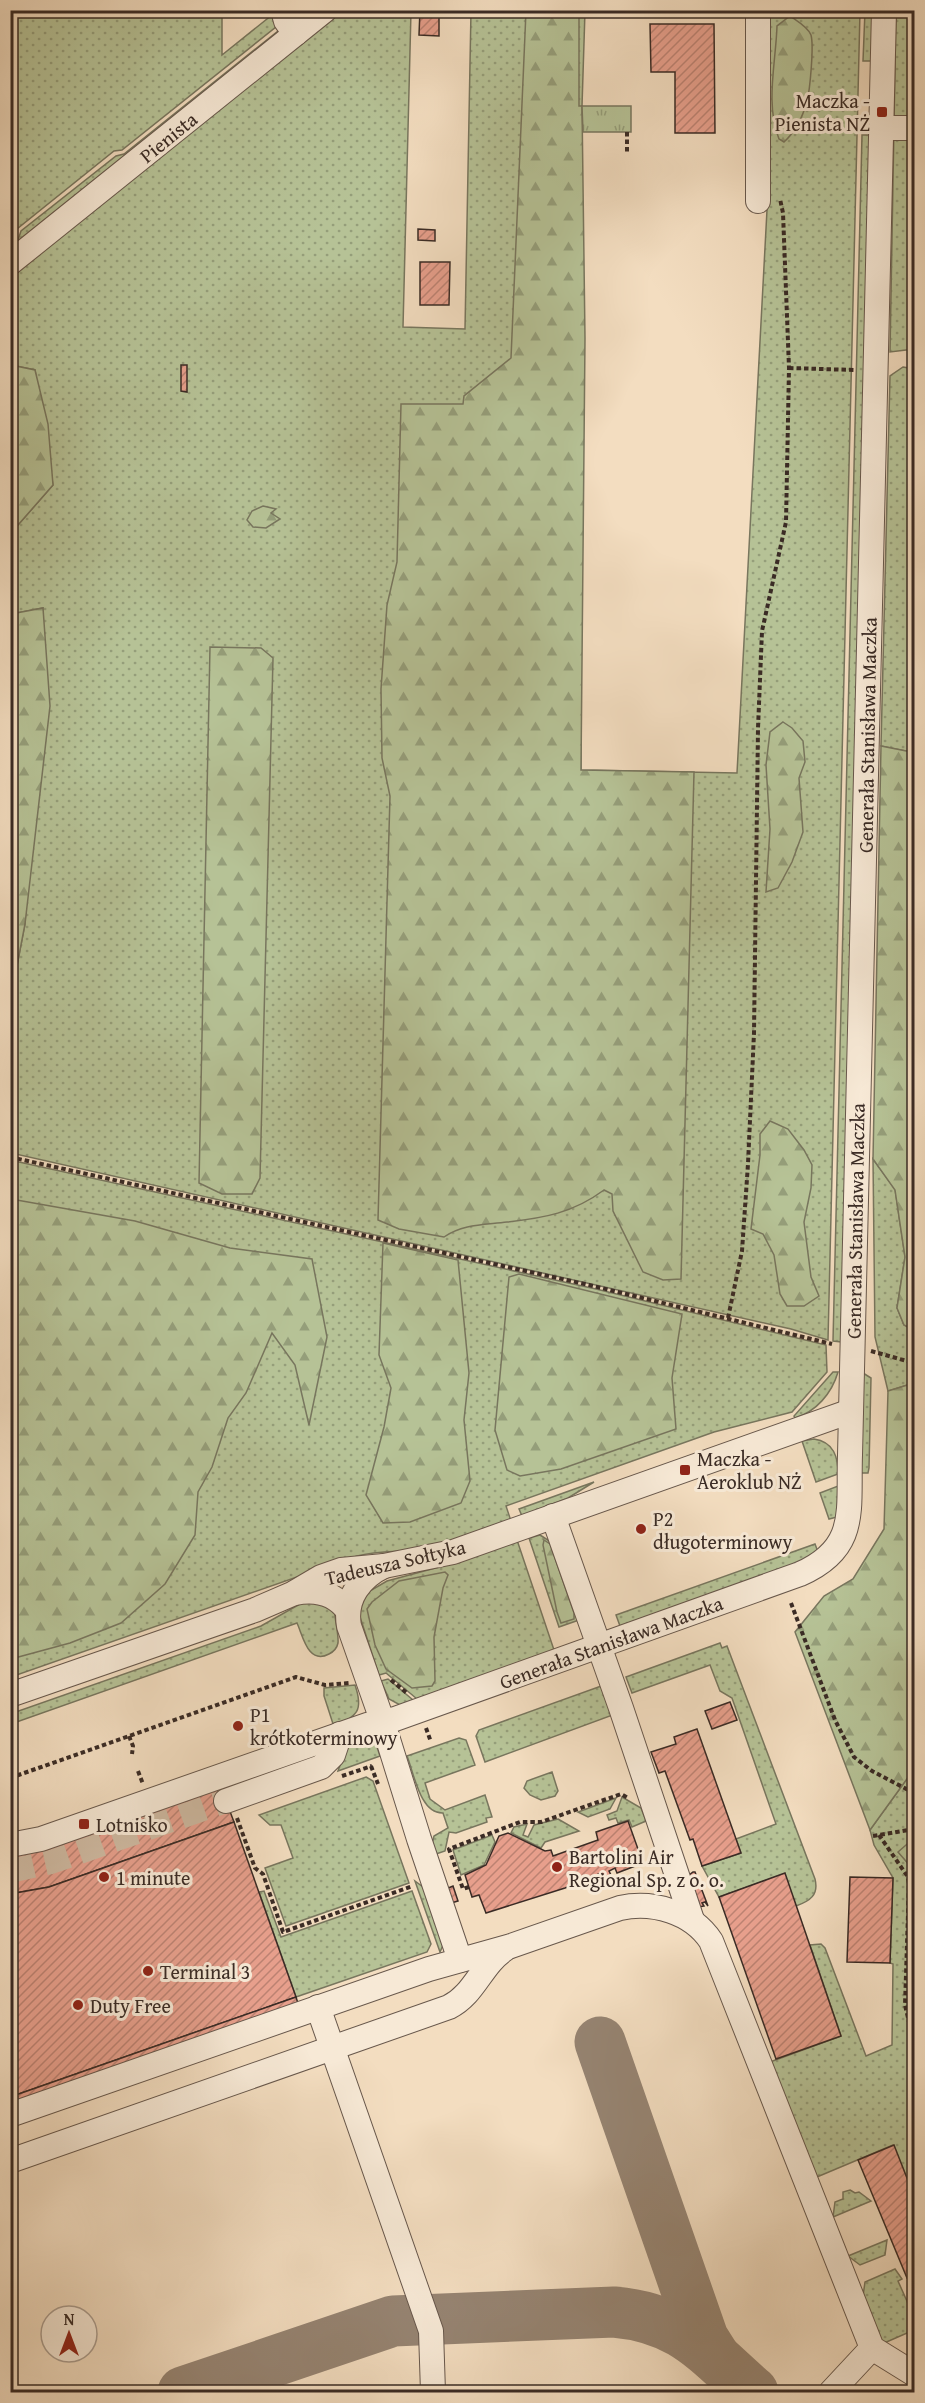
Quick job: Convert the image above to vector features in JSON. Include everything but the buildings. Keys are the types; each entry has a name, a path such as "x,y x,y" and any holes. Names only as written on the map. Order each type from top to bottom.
{"street":[{"path":"283,10 286,21 295,34"},
{"name":"Pienista","path":"10,263 325,10"},
{"path":"758,10 769,197"},
{"name":"Generała Stanisława Maczka","path":"10,1845 41,1839 340,1734 382,1720 394,1719 800,1574 818,1566 830,1557 844,1537 847,1525 851,1411 884,10"},
{"path":"881,128 915,128"},
{"name":"Tadeusza Sołtyka","path":"10,1695 255,1610 292,1594 321,1577 341,1570 384,1566 453,1552 851,1411"},
{"path":"553,1516 600,1646 692,1920"},
{"path":"384,1566 365,1577 358,1586 348,1611 349,1626 460,1960"},
{"path":"292,1594 304,1591 321,1592 338,1600 348,1611"},
{"path":"231,1808 321,1767 333,1755 340,1734"},
{"path":"10,2115 318,2007 460,1960 511,1946 634,1905 658,1908 692,1920 704,1929 711,1941 873,2348 884,2357 915,2374"},
{"path":"10,2161 458,2003 472,1989 489,1962 511,1946"},
{"path":"318,2007 431,2331 433,2392"},
{"path":"831,2392 873,2348"}],"path":[{"path":"627,132 627,153"},
{"path":"728,1318 742,1251 748,1164 754,1033 757,751 762,641 786,522 789,368 783,213 769,197"},
{"path":"789,368 854,370"},
{"path":"10,1157 589,1285 877,1352 915,1363"},
{"path":"791,1603 835,1720 854,1757 872,1771 915,1793"},
{"path":"387,1676 416,1701"},
{"path":"10,1778 296,1677 325,1685 353,1682"},
{"path":"426,1728 431,1742"},
{"path":"129,1736 133,1746 132,1754"},
{"path":"469,1887 463,1889 449,1849 520,1822 542,1822 621,1794 636,1803"},
{"path":"231,1808 248,1856 255,1868 263,1874 283,1932 414,1886"},
{"path":"873,1836 915,1829"},
{"path":"879,1835 908,1877 905,2005 909,2022 915,2032"}],"green space":[{"path":"11,11 222,11 222,55 277,11 296,11 122,150 114,151 17,229 11,240"},
{"path":"340,11 411,11 403,327 465,329 471,11 585,11 582,106 581,770 737,773 767,210 768,11 860,11 828,1340 791,1329 11,1153 11,997 25,924 43,608 11,614 11,533 53,485 35,370 11,365 10,275"},
{"path":"526,11 579,11 585,338 581,770 694,772 681,1279 663,1280 643,1272 613,1211 612,1194 604,1190 581,1204 558,1213 533,1219 466,1227 444,1237 399,1229 378,1220 390,796 382,758 381,689 387,605 397,562 401,404 463,404 464,396 511,358"},
{"path":"865,11 873,11 872,61 863,61"},
{"path":"896,11 914,11 914,349 890,352"},
{"path":"790,16 810,32 812,58 805,107 795,129 784,142 779,139 775,126 772,83 777,26"},
{"path":"278,31 276,35 11,252 11,246 18,240 21,231 116,156 124,154"},
{"path":"582,106 631,106 631,132 583,132"},
{"path":"862,135 870,135 841,1342 833,1341"},
{"path":"11,365 35,370 48,424 53,485 11,533"},
{"path":"903,367 914,369 914,749 911,752 881,746 890,376"},
{"path":"263,506 276,509 271,513 280,519 266,528 253,527 247,520 252,511"},
{"path":"43,608 50,706 25,924 11,997 11,614"},
{"path":"210,647 261,648 273,658 260,1178 252,1194 222,1194 199,1183"},
{"path":"783,722 792,728 803,741 805,762 799,778 803,832 792,862 778,888 766,892 770,829 766,765 770,732"},
{"path":"881,746 911,752 914,749 914,1330 904,1325 897,1308 905,1257 895,1190 873,1159"},
{"path":"770,1121 788,1129 812,1165 811,1188 804,1222 811,1277 819,1296 804,1306 787,1306 780,1294 774,1255 763,1234 751,1229 760,1155 760,1134"},
{"path":"873,1159 895,1189 905,1257 897,1308 904,1325 914,1330 914,1383 888,1391 875,1337"},
{"path":"10,1160 596,1289 826,1345 827,1372 792,1412 714,1432 506,1506 511,1521 488,1530 429,1548 357,1556 11,1677"},
{"path":"11,1199 135,1221 230,1248 312,1259 327,1337 309,1425 295,1365 272,1333 246,1393 228,1418 212,1467 198,1492 195,1535 165,1584 121,1623 70,1643 11,1659"},
{"path":"383,1243 458,1260 469,1373 464,1420 470,1481 461,1503 410,1522 383,1523 366,1495 384,1427 391,1388 379,1355"},
{"path":"519,1274 682,1314 672,1378 676,1429 561,1469 520,1476 507,1470 495,1430 509,1277"},
{"path":"833,1372 838,1372 832,1387 822,1401 810,1411 795,1418 794,1416"},
{"path":"863,1373 871,1378 868,1473 861,1473"},
{"path":"914,1383 914,1775 909,1776 870,1830 795,1632 824,1596 853,1579 884,1529 888,1391"},
{"path":"814,1439 826,1443 834,1451 838,1468 838,1474 816,1482 802,1441"},
{"path":"594,1482 568,1498 522,1516 519,1509"},
{"path":"838,1486 837,1517 829,1519 820,1493"},
{"path":"540,1535 551,1542 579,1620 559,1627 529,1538"},
{"path":"517,1540 554,1650 417,1699 386,1673 379,1675 360,1617 361,1604 368,1592 387,1581 454,1563"},
{"path":"544,1540 550,1544 574,1613 574,1619 561,1623 543,1545"},
{"path":"815,1544 818,1552 806,1560 620,1626 616,1615"},
{"path":"445,1572 448,1575 443,1588 434,1637 435,1681 432,1686 412,1688 386,1669 375,1645 367,1609 372,1602 399,1581"},
{"path":"307,1600 334,1606 338,1643 335,1650 329,1654 316,1656 311,1652 307,1648 297,1623 11,1724 10,1714 261,1626"},
{"path":"720,1643 722,1648 727,1646 815,1879 816,1889 812,1897 796,1906 784,1874 719,1897 702,1866 741,1853 736,1839 776,1824 732,1698 720,1691 710,1665 632,1693 626,1677"},
{"path":"388,1679 413,1700 400,1705 389,1699 381,1681"},
{"path":"355,1685 359,1701 356,1712 334,1727 324,1696 324,1688"},
{"path":"604,1685 610,1716 485,1762 476,1736 479,1730"},
{"path":"364,1737 376,1744 380,1756 338,1771 347,1744"},
{"path":"459,1738 466,1740 475,1765 425,1783 430,1799 445,1810 485,1795 492,1817 486,1818 487,1822 456,1833 449,1832 445,1851 433,1855 431,1848 434,1836 448,1828 443,1813 435,1812 423,1800 407,1756"},
{"path":"552,1772 558,1791 555,1796 541,1800 530,1795 524,1788 527,1781"},
{"path":"914,1775 914,1839 899,1852 912,1868 914,2196 893,2145 817,2177 770,2062 841,2036 810,1945 821,1944 825,1948 866,2056 892,2045 893,1964 890,1963 893,1878 874,1845 870,1830 909,1776"},
{"path":"366,1777 373,1781 409,1883 286,1926 265,1868 293,1858 281,1825 270,1825 259,1815"},
{"path":"622,1797 641,1808 646,1821 632,1827 629,1820 618,1823 616,1818 609,1820 607,1815 617,1811"},
{"path":"616,1798 610,1809 588,1817 578,1812"},
{"path":"558,1819 579,1831 545,1842 541,1848 511,1833 514,1827 527,1824 523,1835 528,1837 534,1825"},
{"path":"492,1835 495,1842 484,1865 461,1875 453,1850"},
{"path":"913,1839 914,1914 912,1868 898,1852"},
{"path":"415,1881 427,1890 444,1943 440,1952"},
{"path":"264,1891 281,1937 412,1891 431,1944 427,1952 296,1997 259,1892"},
{"path":"850,2190 855,2193 859,2192 871,2201 833,2217 835,2202 843,2199 843,2192"},
{"path":"887,2240 885,2255 860,2265 848,2256"},
{"path":"895,2269 902,2279 898,2281 914,2317 914,2330 882,2344 863,2296 865,2282"}],"taxiway":[{"path":"600,2042 703,2338 715,2357"},
{"path":"183,2392 393,2321 614,2312 638,2315 658,2321 691,2338 753,2392"}],"tunnel":[{"path":"10,1871 51,1862 226,1801"}],"place":[{"name":"Maczka - Pienista NŻ","path":"882,112"},
{"name":"Maczka - Aeroklub NŻ","path":"685,1470"},
{"name":"P2 długoterminowy","path":"641,1529"},
{"name":"P1 krótkoterminowy","path":"238,1726"},
{"name":"Lotnisko","path":"84,1824"},
{"name":"Bartolini Air Regional Sp. z o. o.","path":"557,1867"},
{"name":"1 minute","path":"104,1877"},
{"name":"Terminal 3","path":"148,1971"},
{"name":"Duty Free","path":"78,2005"}]}
